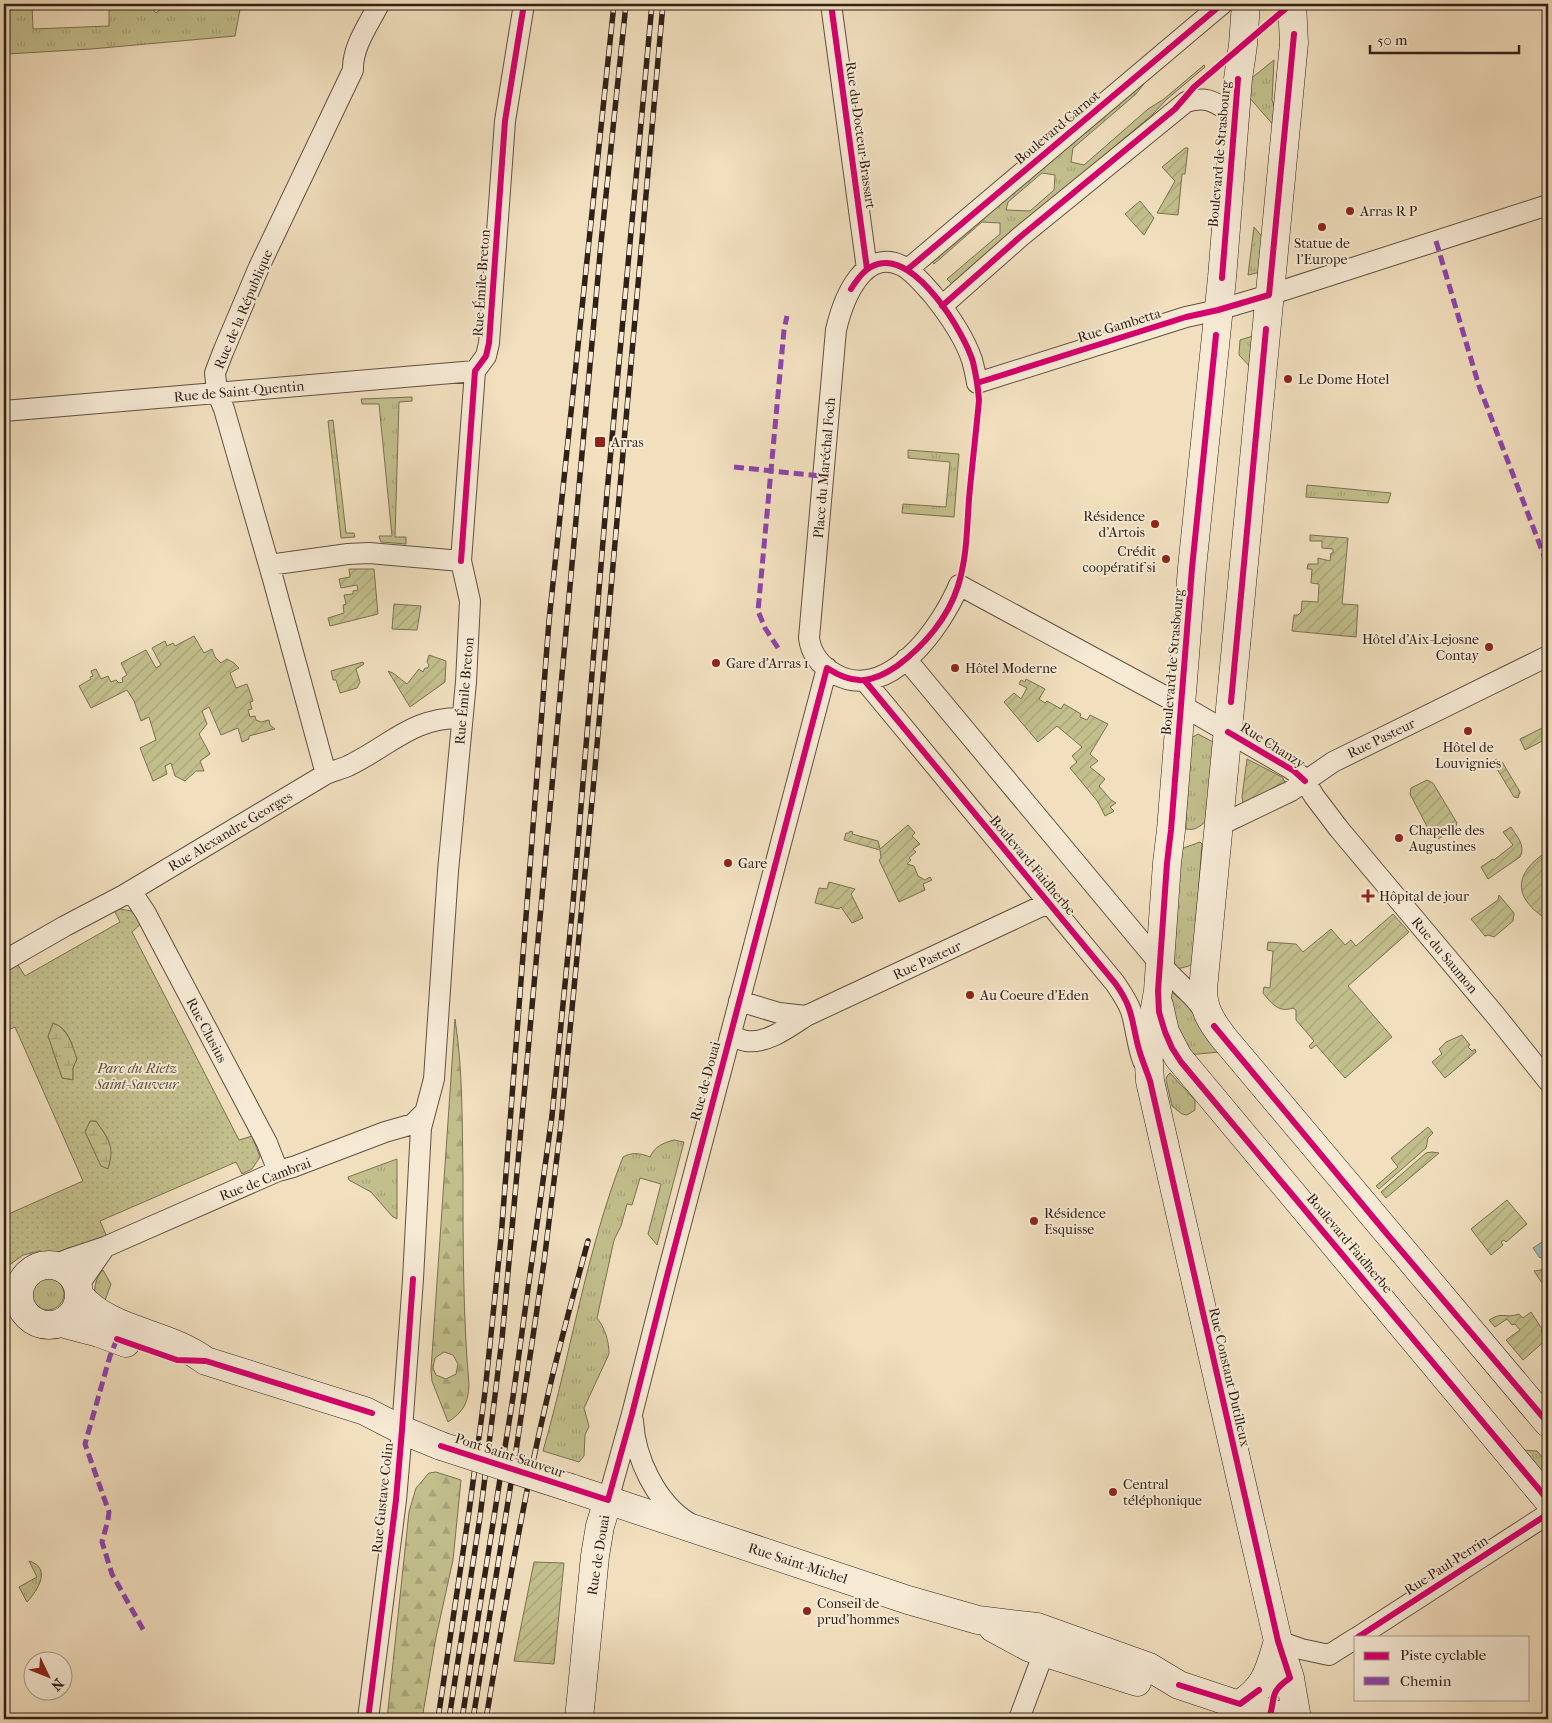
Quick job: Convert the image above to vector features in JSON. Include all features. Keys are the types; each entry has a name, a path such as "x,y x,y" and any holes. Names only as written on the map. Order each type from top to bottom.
{"main road":[{"name":"Boulevard de Strasbourg","path":"1158,991 1192,568 1246,4"},
{"path":"1243,45 1261,4"},
{"path":"1292,4 1294,43 1218,826 1203,989 1204,1007 1211,1020 1381,1226 1548,1423"},
{"name":"Rue Constant Dutilleux","path":"1158,991 1148,1046 1150,1081 1278,1641 1290,1678 1295,1719"},
{"name":"Boulevard Faidherbe","path":"1158,991 1159,1012 1163,1027 1178,1057 1548,1500"},
{"path":"79,1290 74,1311 71,1316 61,1323 54,1325 39,1324 13,1309 19,1301 19,1291 22,1283 15,1278 39,1267 54,1266 65,1269 73,1277 79,1290 93,1308 105,1317 186,1348 206,1361"},
{"path":"61,1323 99,1333 177,1360 206,1361"},
{"name":"Pont Saint-Sauveur","path":"206,1361 365,1411 402,1430 441,1446 571,1488"},
{"name":"Rue Saint-Michel","path":"571,1488 908,1600 978,1620 1037,1627 1149,1666 1179,1685 1295,1719"},
{"name":"Rue de Douai","path":"579,1719 595,1556 600,1526 608,1500"},
{"name":"Rue Saint-Michel","path":"978,1620 1030,1648 1107,1671 1149,1687 1179,1685"},
{"path":"1240,1704 1259,1690 1278,1641"}],"street":[{"name":"Rue de la République","path":"326,774 322,752 269,565 224,410 217,392 215,373 259,267 353,70 356,50 379,4"},
{"name":"Rue Émile Breton","path":"424,1113 434,1079 442,949 466,682 470,601 461,561 475,371 486,356 489,343 505,121 524,4"},
{"name":"Rue du Docteur Brassart","path":"831,4 867,269"},
{"name":"Boulevard Carnot","path":"908,269 1222,4"},
{"path":"867,269 889,262 900,265 908,269 942,306 1020,238 1175,109 1186,102 1202,98 1235,115"},
{"name":"Rue Gambetta","path":"942,306 955,324 966,346 977,383 1186,318 1269,295 1548,205"},
{"name":"Place du Maréchal Foch","path":"865,681 846,678 827,668 814,655 809,638 836,330 843,305 851,289 867,269"},
{"name":"Rue de Saint-Quentin","path":"4,412 475,371"},
{"path":"269,565 348,554 369,553 461,561"},
{"name":"Rue Chanzy","path":"906,659 925,641 938,624 959,585 1181,705 1294,771 1305,781"},
{"name":"Rue Pasteur","path":"1218,826 1282,796 1333,762 1548,656"},
{"path":"865,681 883,674 906,659 1160,964 1195,999 1211,1020"},
{"name":"Rue de Douai","path":"608,1500 827,668"},
{"name":"Boulevard Faidherbe","path":"865,681 1115,983 1131,1011 1138,1045 1150,1081"},
{"name":"Rue Alexandre Georges","path":"4,961 131,891 326,774 348,766 418,725 444,718 462,718"},
{"name":"Rue du Saumon","path":"1305,781 1339,829 1548,1081"},
{"name":"Rue Clusius","path":"131,891 145,912 267,1143 278,1171"},
{"name":"Rue Pasteur","path":"730,1036 746,1041 760,1040 784,1030 806,1016 1048,903"},
{"path":"739,1001 779,1013 806,1016"},
{"name":"Rue de Cambrai","path":"54,1266 69,1259 105,1248 278,1171 385,1132 413,1124 424,1113"},
{"name":"Rue Gustave Colin","path":"368,1719 402,1430 421,1128 424,1113"},
{"path":"79,1290 105,1248"},
{"name":"Rue Saint-Michel","path":"632,1414 637,1447 652,1482 674,1511 703,1532"},
{"name":"Rue Paul Perrin","path":"1359,1636 1548,1514"},
{"name":"Rue Paul Perrin","path":"1278,1641 1301,1649 1329,1655 1354,1639"},
{"path":"1020,1719 1044,1652 1056,1643 1076,1640"}],"green space":[{"path":"6,4 32,4 33,29 109,26 109,4 148,4 156,13 167,4 241,4 235,36 91,49 7,54"},
{"path":"1274,60 1272,100 1276,112 1276,128 1248,96 1248,81"},
{"path":"1204,65 1205,67 1166,100 1153,114 952,284 947,279 1000,234 1000,223 982,222 934,264 930,260 1150,76 1136,94 1073,148 1071,162 1084,165 1148,109 1164,99","holes":["1042,173 1055,175 1054,190 1030,211 1006,210 1008,202"]},
{"path":"1185,148 1188,148 1185,174 1182,174 1178,215 1157,213 1175,181 1162,167"},
{"path":"1140,201 1154,218 1144,235 1125,214"},
{"path":"1254,227 1264,239 1261,272 1248,275"},
{"path":"1256,335 1254,371 1239,355 1240,340"},
{"path":"412,397 412,401 399,402 395,537 406,537 406,544 381,542 379,536 392,536 379,404 362,404 361,399"},
{"path":"333,420 346,533 354,533 355,537 341,538 328,421"},
{"path":"908,450 959,454 954,517 902,513 903,504 946,507 950,462 908,458"},
{"path":"1307,485 1391,493 1388,503 1306,497"},
{"path":"1310,535 1348,538 1342,604 1358,605 1356,637 1292,631 1294,615 1298,615 1301,612 1302,601 1318,602 1319,584 1311,583 1312,569 1307,569 1308,564 1318,564 1318,558 1330,561 1331,553 1333,553 1333,549 1322,548 1322,541 1310,541"},
{"path":"349,569 374,569 378,614 330,626 328,618 344,613 343,605 346,604 344,595 353,594 353,591 358,590 357,585 341,588 339,579 350,577"},
{"path":"394,604 421,606 417,630 392,629"},
{"path":"194,636 204,653 212,649 215,657 221,663 227,659 239,668 230,673 236,688 247,684 253,701 250,702 252,709 248,710 250,717 255,716 256,720 261,722 269,720 270,725 275,729 249,736 249,739 242,742 238,728 221,735 209,707 202,711 207,724 199,734 210,754 200,761 204,771 196,771 185,781 175,776 171,763 165,766 167,774 153,781 140,748 156,740 149,717 141,721 134,701 127,690 91,708 79,686 91,679 90,677 93,676 91,671 96,669 101,679 108,676 111,682 116,680 119,683 123,682 122,678 127,675 121,663 146,650 156,668 161,665 152,648 165,641 167,646 173,643 175,646"},
{"path":"429,655 446,661 445,682 410,707 388,671 407,684 419,669 423,672 425,668 428,668"},
{"path":"363,662 364,664 356,669 360,682 357,688 340,693 336,680 333,680 331,671"},
{"path":"1026,679 1045,689 1039,699 1045,703 1047,701 1061,709 1064,704 1081,714 1080,717 1087,720 1090,715 1108,724 1090,754 1098,761 1090,767 1105,779 1099,786 1116,803 1110,807 1114,811 1105,816 1098,802 1070,768 1077,762 1072,756 1082,747 1057,726 1038,742 1004,702 1014,693 1021,699 1027,688 1019,684 1021,680 1025,682"},
{"path":"1548,725 1548,738 1525,750 1520,739"},
{"path":"1198,734 1213,742 1216,749 1207,820 1198,827 1186,829 1191,738"},
{"path":"1247,759 1282,777 1285,782 1281,788 1244,807 1242,797"},
{"path":"1497,759 1501,760 1520,792 1518,798 1514,797 1494,764"},
{"path":"1427,780 1433,783 1457,823 1455,829 1438,839 1432,836 1410,794 1411,788"},
{"path":"908,825 915,833 912,836 920,844 913,849 916,852 909,858 911,860 907,864 914,866 918,876 925,880 930,877 932,880 923,884 925,890 899,902 879,860 881,858 880,850 844,840 846,833 850,831 853,832 852,834 878,841 880,849"},
{"path":"1511,827 1521,845 1522,853 1520,857 1488,879 1481,867 1494,860 1513,845 1503,832"},
{"path":"1200,842 1202,844 1193,963 1177,969 1171,962 1181,849"},
{"path":"1548,851 1548,920 1536,912 1528,903 1521,886 1528,868 1536,859"},
{"path":"829,882 855,889 851,894 863,918 852,923 841,907 839,909 815,903 819,888 827,889"},
{"path":"1499,895 1514,913 1513,921 1494,937 1485,936 1471,919 1498,900"},
{"name":"Parc du Rietz Saint-Sauveur","path":"120,909 137,912 143,922 132,932 239,1140 252,1136 260,1157 252,1169 242,1174 236,1162 100,1221 107,1237 60,1254 39,1251 23,1255 4,1269 4,1216 83,1181 15,1027 4,1032 4,973 18,965 25,976 120,922 114,910","holes":["53,1023 66,1033 77,1059 73,1068 73,1080 62,1078 48,1036","90,1121 96,1121 110,1144 111,1155 108,1169 101,1166 85,1132"]},
{"path":"1393,914 1409,932 1348,986 1392,1037 1345,1078 1316,1045 1311,1049 1309,1046 1314,1041 1296,1020 1296,1010 1276,1006 1263,993 1264,987 1270,988 1273,951 1267,950 1268,942 1296,944 1303,952 1331,929 1345,945 1351,940 1356,946"},
{"path":"1169,990 1190,1007 1198,1023 1220,1052 1187,1055 1166,998"},
{"path":"455,1019 462,1097 464,1280 469,1385 464,1407 448,1422 432,1381 431,1370","holes":["444,1352 453,1355 458,1364 456,1374 446,1379 436,1375 433,1368 435,1358"]},
{"path":"53,1023 66,1033 77,1059 73,1068 73,1080 62,1078 48,1036"},
{"path":"1462,1035 1470,1045 1468,1047 1472,1051 1475,1049 1476,1052 1445,1078 1432,1062 1442,1054 1439,1049 1446,1042"},
{"path":"1170,1073 1195,1100 1195,1110 1187,1115 1182,1114 1172,1106 1166,1080"},
{"path":"90,1121 96,1121 110,1144 112,1155 108,1169 100,1166 85,1132"},
{"path":"1428,1127 1433,1133 1428,1138 1426,1148 1379,1189 1376,1186 1398,1167 1391,1158"},
{"path":"674,1140 684,1142 657,1245 648,1234 661,1184 640,1178 632,1205 627,1204 621,1226 614,1240 597,1318 606,1335 609,1354 584,1408 589,1426 585,1435 584,1456 579,1462 543,1451 599,1229 623,1157 636,1154 650,1157 660,1145"},
{"path":"1426,1153 1439,1153 1386,1198 1381,1192"},
{"path":"397,1159 397,1219 392,1216 371,1192 349,1180 348,1177"},
{"path":"1507,1200 1527,1224 1506,1242 1504,1240 1501,1242 1503,1245 1491,1255 1471,1229"},
{"path":"1548,1264 1548,1292 1534,1271 1541,1270"},
{"path":"103,1270 111,1284 103,1306 95,1299 95,1291 97,1280"},
{"path":"48,1278 60,1282 64,1294 60,1306 48,1310 36,1306 32,1294 36,1282"},
{"path":"1531,1312 1547,1339 1523,1360 1506,1340 1520,1330 1515,1324 1512,1325 1507,1319 1495,1327 1489,1320 1501,1315 1519,1314 1523,1318"},
{"path":"1522,1450 1537,1451 1548,1464 1548,1480"},
{"path":"436,1472 461,1480 453,1560 436,1637 422,1719 387,1719 409,1512 416,1488 429,1473"},
{"path":"29,1561 36,1564 40,1569 41,1580 39,1586 27,1602 19,1587 37,1577"},
{"path":"534,1562 564,1563 554,1664 514,1661"}],"water":[{"path":"1548,1238 1548,1253 1540,1258 1533,1248"}],"railway":[{"path":"438,1719 485,1392 501,1238 549,621 614,4"},
{"path":"449,1719 480,1517 502,1339 601,243 626,4"},
{"path":"462,1719 513,1397 552,1116 573,903 607,493 652,4"},
{"path":"473,1719 544,1262 561,1124 593,790 663,4"},
{"path":"486,1719 529,1479 556,1359 588,1241"}],"marked path":[{"path":"1436,241 1479,386 1548,566"},
{"path":"778,648 765,628 758,611 784,330 787,316"},
{"path":"734,467 830,477"},
{"path":"117,1339 110,1356 85,1444 109,1512 102,1542 112,1574 144,1631"}],"cycle path":[{"path":"461,561 475,371 486,356 489,343 505,121 524,4"},
{"path":"831,4 867,269"},
{"path":"908,269 1222,4"},
{"path":"942,306 1020,237 1175,109 1194,87 1291,4"},
{"path":"977,383 1186,317 1269,295 1294,34"},
{"path":"1222,278 1238,79"},
{"path":"441,1446 608,1500 827,668 836,674 854,680 870,679 888,672 917,650 926,640 954,598 965,554 979,400 973,362 960,332 949,315 922,282 908,270 893,264 874,265 859,277 851,289"},
{"path":"1231,702 1266,329"},
{"path":"1216,335 1192,568 1167,863 1158,991 1159,1012 1172,1048 1181,1062 1548,1500"},
{"path":"865,681 1115,983 1125,999 1150,1081 1278,1641 1290,1678 1278,1688 1274,1696 1269,1719"},
{"path":"1228,732 1294,771 1305,781"},
{"path":"1214,1026 1387,1234 1548,1423"},
{"path":"368,1719 396,1500 413,1279"},
{"path":"117,1339 177,1360 206,1361 372,1413"},
{"path":"1360,1636 1548,1514"},
{"path":"1179,1685 1240,1704 1259,1690"}],"place":[{"name":"Arras R P","path":"1350,211"},
{"name":"Statue de l'Europe","path":"1322,227"},
{"name":"Le Dome Hotel","path":"1288,379"},
{"name":"Arras","path":"600,442"},
{"name":"Résidence d'Artois","path":"1155,524"},
{"name":"Crédit coopératif si","path":"1166,559"},
{"name":"Hôtel d'Aix-Lejosne Contay","path":"1489,647"},
{"name":"Gare d'Arras 1","path":"716,663"},
{"name":"Hôtel Moderne","path":"955,668"},
{"name":"Hôtel de Louvignies","path":"1468,731"},
{"name":"Chapelle des Augustines","path":"1399,838"},
{"name":"Gare","path":"728,863"},
{"name":"Hôpital de jour","path":"1368,896"},
{"name":"Au Coeure d'Eden","path":"970,995"},
{"name":"Résidence Esquisse","path":"1034,1221"},
{"name":"Central téléphonique","path":"1113,1492"},
{"name":"Conseil de prud'hommes","path":"807,1611"}]}
